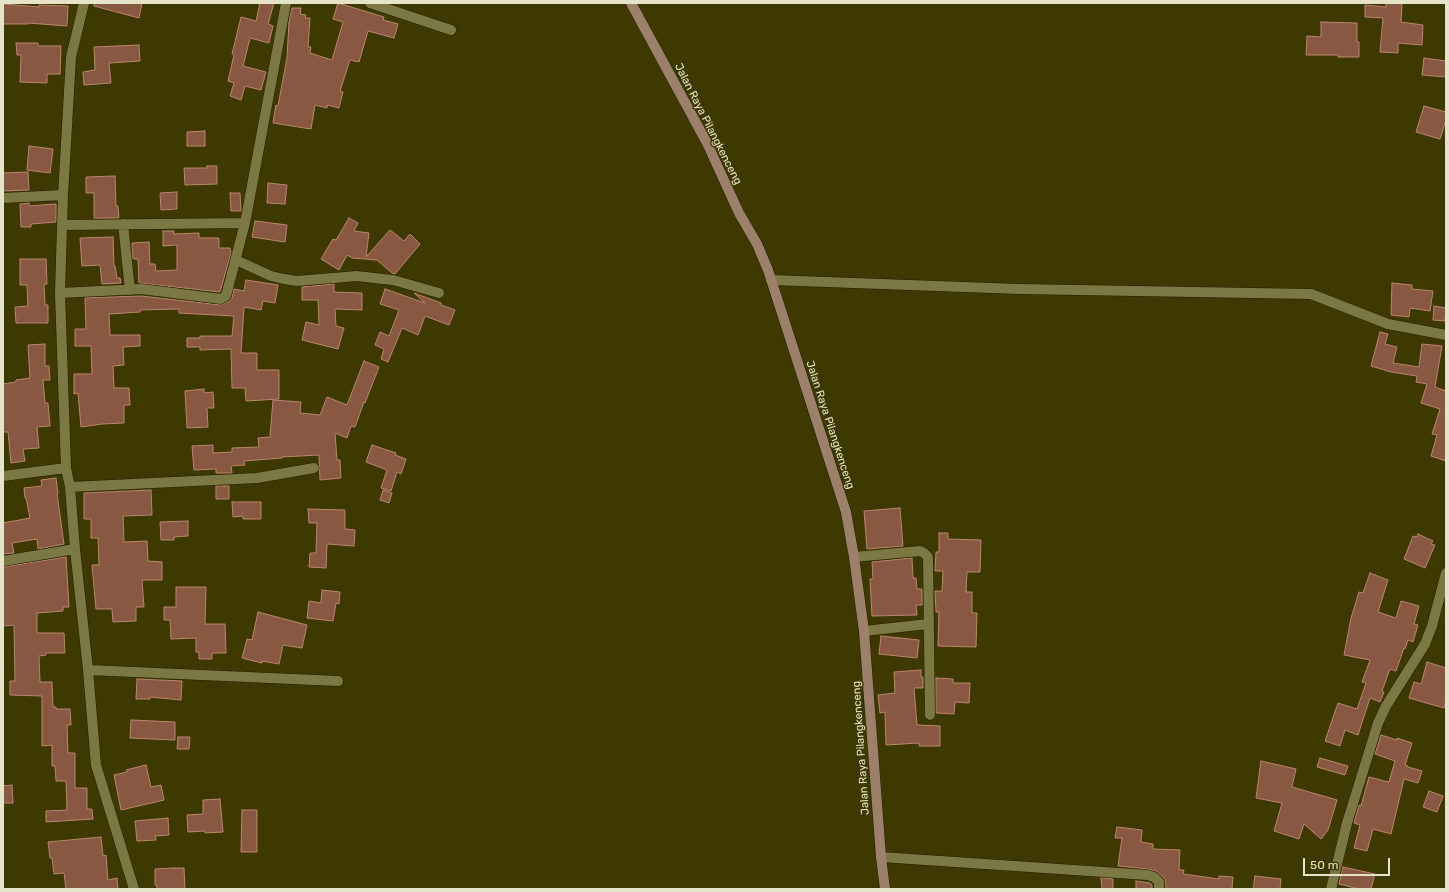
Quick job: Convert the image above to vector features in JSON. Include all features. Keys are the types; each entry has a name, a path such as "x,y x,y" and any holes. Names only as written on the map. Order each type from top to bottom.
{"main road":[{"name":"Jalan Raya Pilangkenceng","path":"631,3 707,143 739,213 756,244 771,280 846,512 864,631 881,857 885,889"}],"street":[{"path":"84,3 71,57 63,195 60,293 66,468 70,486 96,765 134,889"},
{"path":"60,293 141,289 221,299 226,296 245,223 286,3"},
{"path":"370,3 452,30"},
{"path":"3,198 63,195"},
{"path":"63,225 245,223"},
{"path":"123,224 130,290"},
{"path":"236,260 271,276 284,279 297,281 357,276 393,280 440,293"},
{"path":"771,280 1019,289 1311,294 1388,324 1446,335"},
{"path":"3,476 66,468"},
{"path":"70,486 257,478 314,468"},
{"path":"3,561 75,549"},
{"path":"854,557 920,551 928,557 930,715"},
{"path":"1331,889 1347,823 1378,723 1386,706 1425,644 1432,626 1446,573"},
{"path":"864,631 928,624"},
{"path":"88,670 338,680"},
{"path":"881,857 1148,876 1154,877 1159,882 1159,889"}],"building":[{"path":"94,3 142,3 139,18 94,6"},
{"path":"260,3 274,3 268,24 273,26 269,43 250,38 243,66 266,72 261,90 245,86 241,100 230,96 234,83 228,81 234,55 232,54 241,17 256,21"},
{"path":"338,3 384,17 383,20 398,24 394,38 368,31 359,62 350,60 340,91 343,92 339,108 327,105 327,108 315,105 311,129 273,123 276,105 278,106 287,58 289,22 292,8 301,8 300,14 306,15 305,18 310,18 308,47 311,47 310,53 332,60 343,22 333,19"},
{"path":"1386,3 1402,3 1401,22 1423,25 1422,45 1398,43 1398,53 1380,52 1383,18 1365,17 1365,5 1386,7"},
{"path":"3,4 39,7 39,5 68,6 67,26 28,23 3,24"},
{"path":"1321,22 1357,23 1359,57 1338,57 1338,55 1306,55 1307,36 1321,37"},
{"path":"16,43 38,43 38,46 61,46 60,74 47,74 47,83 20,82 21,55 17,55"},
{"path":"139,45 140,61 109,63 111,83 84,85 83,72 95,70 94,47"},
{"path":"1424,58 1446,61 1446,77 1422,75"},
{"path":"1424,106 1446,112 1446,120 1440,139 1416,132"},
{"path":"205,131 205,146 187,146 187,132"},
{"path":"29,146 53,149 50,173 27,170"},
{"path":"207,166 217,166 217,184 185,185 184,168 207,168"},
{"path":"28,172 29,190 3,191 3,173"},
{"path":"115,176 116,206 118,206 119,218 94,218 94,193 86,193 86,177"},
{"path":"268,183 287,185 285,204 267,203"},
{"path":"177,192 177,209 161,210 160,193"},
{"path":"230,193 240,193 241,211 231,211"},
{"path":"29,203 29,206 56,204 56,222 31,224 31,227 21,227 20,204"},
{"path":"349,218 358,223 354,231 369,233 366,257 390,230 404,241 410,234 420,244 395,274 377,260 352,258 347,255 339,270 321,259 333,239 336,240"},
{"path":"255,221 287,225 285,242 252,237"},
{"path":"163,231 174,231 174,234 199,233 199,238 219,238 219,248 230,248 231,253 220,292 139,283 138,259 133,259 132,243 149,242 150,264 155,264 156,271 177,270 177,245 163,246"},
{"path":"113,237 114,266 117,278 120,278 121,283 102,284 100,265 82,266 80,238"},
{"path":"20,259 46,259 47,284 44,284 45,305 48,305 48,323 16,323 15,307 28,306 27,285 20,285"},
{"path":"246,280 278,285 275,303 263,301 261,310 244,307 241,353 257,353 257,370 279,370 279,399 246,401 245,388 232,388 231,349 200,350 200,347 187,347 187,338 200,338 200,336 232,336 234,316 179,313 179,309 140,310 140,312 109,314 110,335 140,335 140,346 123,347 124,365 113,366 114,388 129,388 130,405 124,405 124,423 81,427 78,393 74,394 74,374 92,374 91,346 75,346 75,329 86,329 85,298 141,296 221,305 230,301 234,289 244,291"},
{"path":"1392,283 1412,285 1412,289 1433,291 1430,311 1410,308 1409,317 1391,315"},
{"path":"334,284 334,292 362,293 362,310 335,309 336,326 344,328 338,349 302,340 306,322 319,325 318,300 302,300 302,287"},
{"path":"385,289 425,303 414,293 455,310 449,325 425,316 418,335 402,328 388,362 381,359 384,349 375,345 380,332 389,336 399,310 380,304"},
{"path":"1434,306 1446,308 1445,321 1433,320"},
{"path":"1380,332 1388,334 1385,344 1397,347 1393,363 1419,367 1422,344 1442,346 1435,387 1446,391 1446,461 1431,456 1437,435 1432,434 1440,409 1421,403 1427,384 1416,382 1417,376 1391,372 1371,366"},
{"path":"45,344 45,366 49,366 50,380 43,380 45,403 48,403 50,426 37,427 39,448 23,449 25,461 11,463 8,432 3,432 3,384 30,378 28,345"},
{"path":"364,361 379,367 355,427 351,426 347,438 335,433 337,460 340,460 341,478 320,480 319,455 244,461 245,465 231,466 232,473 216,473 216,469 194,470 192,446 213,445 213,453 232,452 232,448 259,447 258,438 270,437 273,400 301,402 300,413 320,415 327,397 347,405"},
{"path":"204,389 204,393 213,392 214,408 207,408 208,427 187,428 185,391"},
{"path":"372,445 396,453 395,455 406,459 401,474 397,472 391,491 381,488 387,470 366,462"},
{"path":"56,478 64,544 38,549 37,539 12,543 14,553 3,554 3,523 30,518 24,488 42,486 41,480"},
{"path":"216,486 229,486 229,499 216,499"},
{"path":"151,490 152,515 123,516 124,542 147,541 148,561 162,562 162,580 142,580 144,607 136,607 136,621 113,622 112,609 96,609 92,565 99,565 98,538 91,538 91,519 84,519 84,493"},
{"path":"383,490 392,493 389,503 380,500"},
{"path":"232,502 261,502 261,519 243,519 243,516 233,517"},
{"path":"900,508 903,546 867,549 864,511"},
{"path":"308,509 345,510 345,529 355,530 354,546 327,544 326,568 309,567 310,553 316,553 317,523 309,523"},
{"path":"188,521 188,536 174,537 174,540 161,540 160,522"},
{"path":"939,533 948,533 948,539 981,540 980,572 967,572 966,592 972,592 972,613 977,613 976,647 938,646 939,612 936,612 935,591 942,591 943,571 935,571 936,552 939,552"},
{"path":"1418,534 1433,541 1431,544 1435,545 1425,568 1404,559 1413,536 1417,537"},
{"path":"66,557 69,607 63,607 63,611 37,613 37,633 64,633 65,653 46,653 46,655 39,656 40,682 52,682 53,707 56,707 56,709 70,709 71,725 67,725 68,753 75,753 75,788 87,788 87,809 92,809 93,819 46,822 46,811 67,810 66,781 56,781 55,766 52,766 52,745 42,746 42,696 10,695 10,681 15,681 14,625 3,626 3,567"},
{"path":"912,558 913,578 916,578 917,589 922,589 922,605 916,605 917,615 872,616 870,579 873,579 872,562"},
{"path":"1370,573 1388,580 1378,612 1396,618 1401,601 1419,606 1414,624 1418,625 1413,642 1408,640 1396,671 1390,669 1382,691 1384,692 1380,702 1370,698 1358,735 1345,730 1340,746 1325,741 1338,703 1357,709 1366,683 1362,682 1370,660 1344,655 1351,618 1359,592 1363,593"},
{"path":"176,587 206,587 205,624 225,624 226,653 212,653 212,659 199,659 199,652 196,652 196,638 171,639 170,620 164,620 164,607 176,607"},
{"path":"322,590 340,592 339,604 336,603 333,621 307,618 309,601 321,603"},
{"path":"258,612 307,625 302,648 283,645 279,664 262,661 262,663 242,658 247,639 252,640"},
{"path":"881,636 919,640 917,658 879,654"},
{"path":"1427,662 1446,668 1446,701 1444,708 1409,698 1414,682 1421,684"},
{"path":"921,670 921,677 923,677 923,688 914,688 917,725 940,726 940,746 919,746 919,743 886,745 885,712 880,713 878,695 895,693 894,672"},
{"path":"936,678 953,679 953,683 970,683 969,703 955,702 954,714 936,713"},
{"path":"137,679 182,681 181,700 150,697 150,699 136,699"},
{"path":"131,720 175,722 175,740 130,738"},
{"path":"1381,735 1412,743 1405,765 1422,771 1418,783 1404,779 1391,834 1373,829 1367,851 1354,848 1360,825 1354,823 1359,805 1361,806 1369,777 1389,782 1395,761 1375,754"},
{"path":"178,737 190,737 189,749 177,749"},
{"path":"1320,758 1348,766 1345,775 1317,767"},
{"path":"1261,761 1296,769 1292,787 1337,800 1328,830 1321,839 1304,824 1299,839 1274,831 1282,803 1256,798"},
{"path":"146,765 151,787 161,785 164,800 121,810 114,775"},
{"path":"12,785 13,803 3,803 3,786"},
{"path":"1429,791 1443,796 1437,812 1423,807"},
{"path":"220,799 223,832 188,832 187,815 203,814 203,800"},
{"path":"242,810 257,810 257,852 241,852"},
{"path":"168,818 169,835 155,836 156,840 137,841 135,821"},
{"path":"1117,827 1142,830 1141,842 1153,844 1153,849 1180,850 1179,870 1184,870 1183,874 1219,879 1219,876 1233,877 1232,889 1166,889 1165,879 1156,871 1118,866 1122,838 1115,838"},
{"path":"101,837 103,856 106,855 108,880 117,878 118,889 66,889 64,873 54,874 48,842"},
{"path":"1343,867 1375,874 1371,889 1359,889 1339,884"},
{"path":"184,868 185,889 157,889 157,885 155,885 155,869"},
{"path":"1255,876 1281,879 1280,889 1253,889"},
{"path":"1101,878 1113,879 1113,889 1102,889"},
{"path":"1136,881 1150,883 1152,885 1152,889 1136,889"}]}
